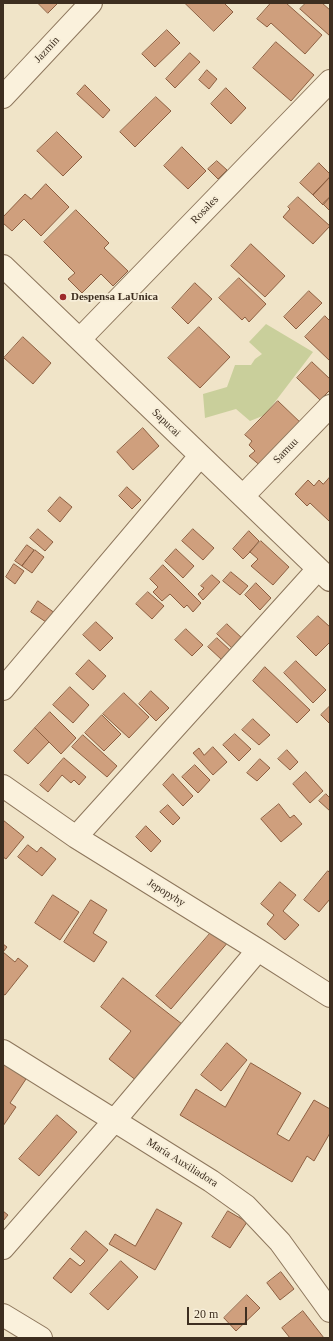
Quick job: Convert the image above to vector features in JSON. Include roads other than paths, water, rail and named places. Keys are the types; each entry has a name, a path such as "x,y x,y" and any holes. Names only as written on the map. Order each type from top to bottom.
{"street":[{"name":"Jazmín","path":"3,97 92,3"},
{"name":"Rosales","path":"80,339 330,81"},
{"name":"Sapucai","path":"3,266 324,575"},
{"name":"Samuu","path":"243,496 330,406"},
{"path":"3,689 200,456"},
{"path":"76,837 324,575"},
{"name":"Jepopyhy","path":"3,786 76,837 330,996"},
{"path":"3,1248 114,1121 258,950"},
{"name":"María Auxiliadora","path":"3,1051 211,1181 246,1206 280,1242 330,1311"},
{"path":"3,1315 41,1338"}],"place":[{"name":"Despensa LaUnica","path":"63,297"}]}
